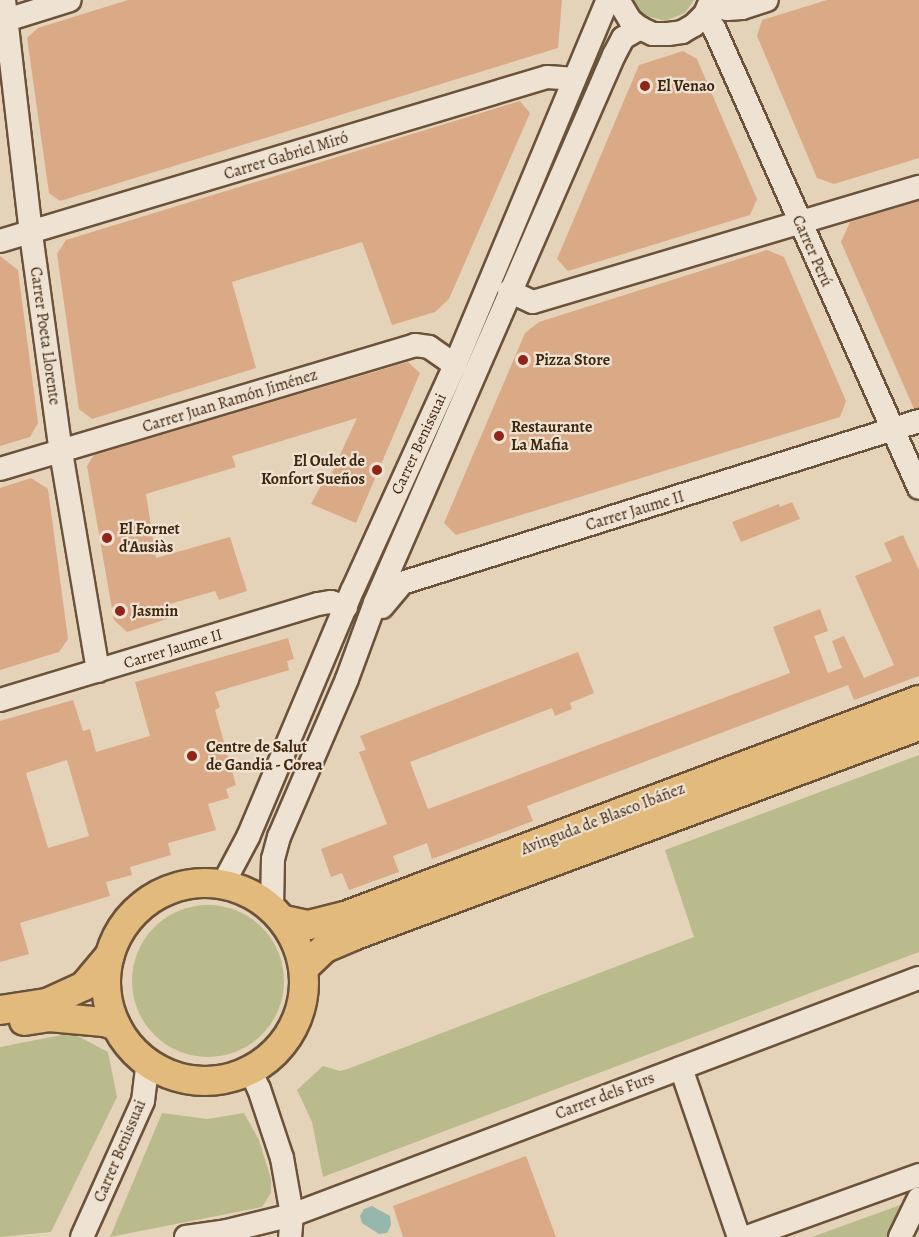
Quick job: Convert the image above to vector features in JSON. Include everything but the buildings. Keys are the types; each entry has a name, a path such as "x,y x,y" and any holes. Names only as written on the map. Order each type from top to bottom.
{"main road":[{"name":"Avinguda de Blasco Ibáñez","path":"278,914 308,925 345,916 919,700"},
{"name":"Avinguda de Blasco Ibáñez","path":"304,968 326,948 353,936 919,726"},
{"path":"188,884 223,884 247,892 278,914 297,943 304,968 303,998 294,1028 275,1052 250,1070 224,1079 198,1080 172,1075 148,1063 130,1047 116,1026 109,1003 106,979 110,955 120,931 131,918 157,896 188,884"},
{"path":"0,1010 47,1003 84,986 110,955"},
{"path":"0,1025 49,1017 104,1022 116,1026"}],"street":[{"path":"4,14 70,0"},
{"name":"Carrer Benissuai","path":"223,884 248,837 346,607 455,365 608,0"},
{"path":"618,0 630,20 640,28 654,34 682,32 708,7 734,8 768,0"},
{"name":"Carrer Perú","path":"708,7 715,30 800,225 919,488"},
{"name":"Carrer Poeta Llorente","path":"4,14 61,452 98,671"},
{"name":"Carrer Benissuai","path":"278,914 273,859 279,837 509,291 614,55 623,38 640,28"},
{"name":"Carrer Gabriel Miró","path":"0,241 31,234 547,77 573,79"},
{"path":"509,291 533,302 800,225 919,187"},
{"name":"Carrer Juan Ramón Jiménez","path":"0,469 415,345 429,347 455,365"},
{"name":"Carrer Jaume II","path":"367,625 402,583 919,421"},
{"name":"Carrer Jaume II","path":"0,700 318,604 331,602 346,607"},
{"name":"Carrer dels Furs","path":"186,1237 291,1226 681,1068 919,978"},
{"name":"Carrer Benissuai","path":"82,1237 143,1101 148,1063"},
{"path":"681,1068 739,1237"},
{"path":"250,1070 259,1089 282,1158 291,1226"},
{"path":"747,1237 919,1175"},
{"path":"900,1237 919,1198"}],"green space":[{"path":"631,0 694,0 685,13 665,21 644,15"},
{"path":"919,755 919,952 323,1177 312,1122 297,1090 323,1066 340,1071 350,1068 694,937 665,850"},
{"path":"208,905 237,911 262,927 278,952 284,981 278,1010 262,1035 237,1051 208,1057 179,1051 154,1035 138,1010 132,981 138,952 154,927 179,911"},
{"path":"72,1033 108,1052 117,1097 51,1232 0,1237 0,1047"},
{"path":"162,1113 207,1119 244,1113 259,1140 271,1179 271,1193 262,1207 110,1237"},
{"path":"903,1204 887,1237 812,1237"}],"water":[{"path":"372,1206 390,1216 391,1225 387,1233 379,1234 362,1223 360,1216 364,1209"}],"place":[{"name":"El Venao","path":"645,86"},
{"name":"Pizza Store","path":"523,360"},
{"name":"Restaurante La Mafia","path":"499,436"},
{"name":"El Oulet de Konfort Sueños","path":"377,470"},
{"name":"El Fornet d'Ausiàs","path":"107,538"},
{"name":"Jasmin","path":"120,611"},
{"name":"Centre de Salut de Gandia - Corea","path":"192,756"}]}
